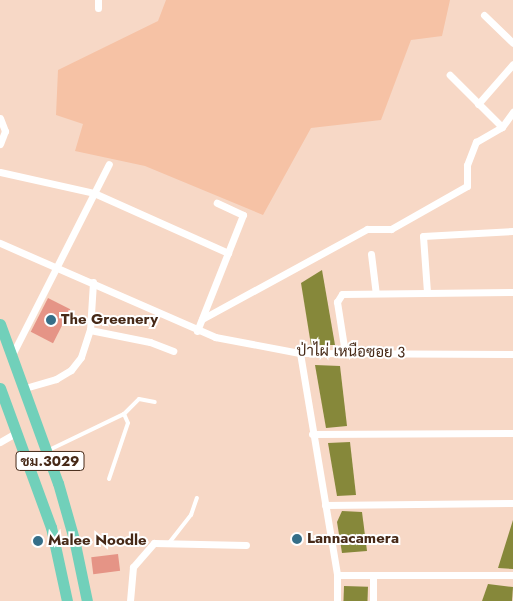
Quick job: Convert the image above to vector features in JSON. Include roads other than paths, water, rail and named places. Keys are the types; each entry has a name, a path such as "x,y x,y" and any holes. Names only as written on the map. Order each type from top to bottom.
{"main road":[{"name":"ชม.3029","path":"0,324 47,450 74,538 87,601"},
{"name":"ชม.3029","path":"0,388 51,528 67,601"}],"street":[{"path":"484,15 513,43"},
{"path":"478,104 513,64"},
{"path":"450,75 502,127"},
{"path":"202,319 367,229 391,229 467,186 467,165 476,142 502,127 513,112"},
{"path":"0,118 5,131 0,144"},
{"path":"12,355 55,266 109,164"},
{"path":"0,172 94,194 228,253"},
{"path":"197,331 243,215 217,203"},
{"path":"427,292 423,236 513,232"},
{"name":"ป่าไผ่ เหนือซอย 3","path":"0,242 93,282 197,331 300,352 513,354"},
{"path":"371,254 376,292"},
{"path":"25,388 56,379 71,370 81,357 90,330 93,282"},
{"path":"345,353 339,297 342,294 376,292 513,292"},
{"path":"90,330 150,342 173,351"},
{"path":"300,352 312,434 337,575 337,601"},
{"path":"0,442 17,432"},
{"path":"312,434 513,433"},
{"path":"325,505 513,503"},
{"path":"130,601 135,563 154,543 246,545"},
{"path":"337,575 513,575"},
{"path":"372,576 373,601"}],"lane":[{"path":"47,450 124,414 139,399 155,402"},
{"path":"109,479 128,423 124,414"},
{"path":"169,543 191,515 197,498"}],"place":[{"name":"The Greenery","path":"51,320"},
{"name":"Lannacamera","path":"297,539"},
{"name":"Malee Noodle","path":"38,541"}]}
